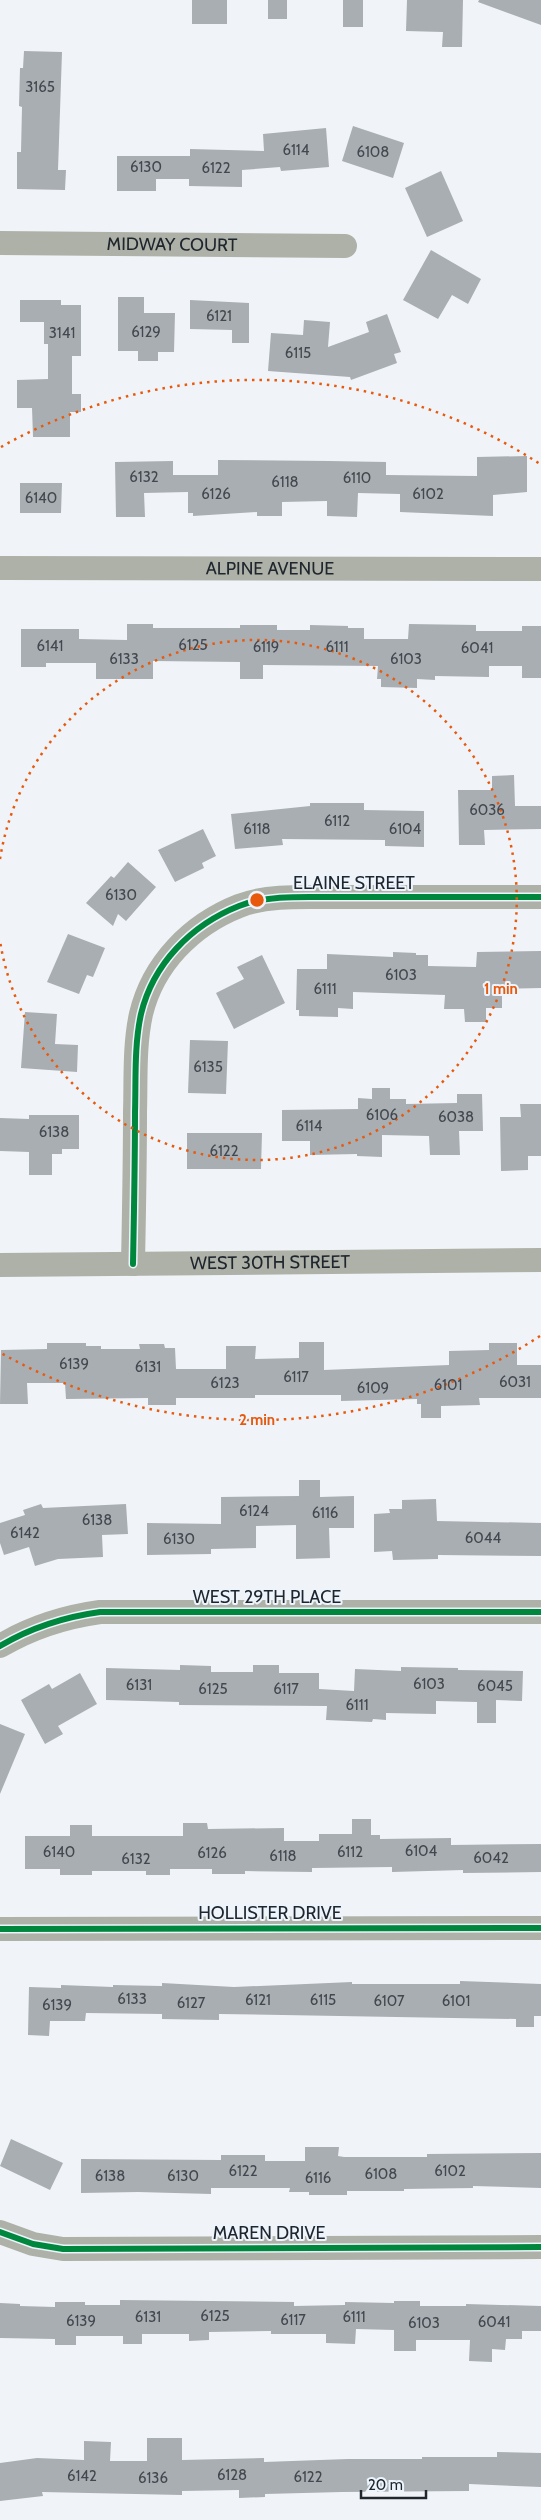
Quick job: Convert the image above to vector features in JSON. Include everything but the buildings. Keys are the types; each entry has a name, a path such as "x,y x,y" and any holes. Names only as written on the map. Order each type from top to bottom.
{"street":[{"name":"MIDWAY COURT","path":"0,243 345,246"},
{"name":"ALPINE AVENUE","path":"0,568 541,569"},
{"name":"ELAINE STREET","path":"133,1264 135,1092 139,1025 147,995 156,977 167,959 187,937 203,925 239,906 288,898 541,897"},
{"name":"WEST 30TH STREET","path":"0,1265 541,1260"},
{"name":"WEST 29TH PLACE","path":"0,1646 33,1628 71,1616 100,1612 541,1612"},
{"name":"HOLLISTER DRIVE","path":"0,1929 541,1928"},
{"name":"MAREN DRIVE","path":"0,2232 33,2244 63,2248 541,2246"}],"cycle path":[{"path":"133,1264 136,1063 137,1038 141,1014 155,979 165,963 190,935 222,914 239,906 265,899 309,897 541,897"},
{"path":"0,1646 24,1633 49,1624 100,1612 541,1612"},
{"path":"0,1929 541,1928"},
{"path":"0,2232 33,2244 63,2249 541,2247"}]}
